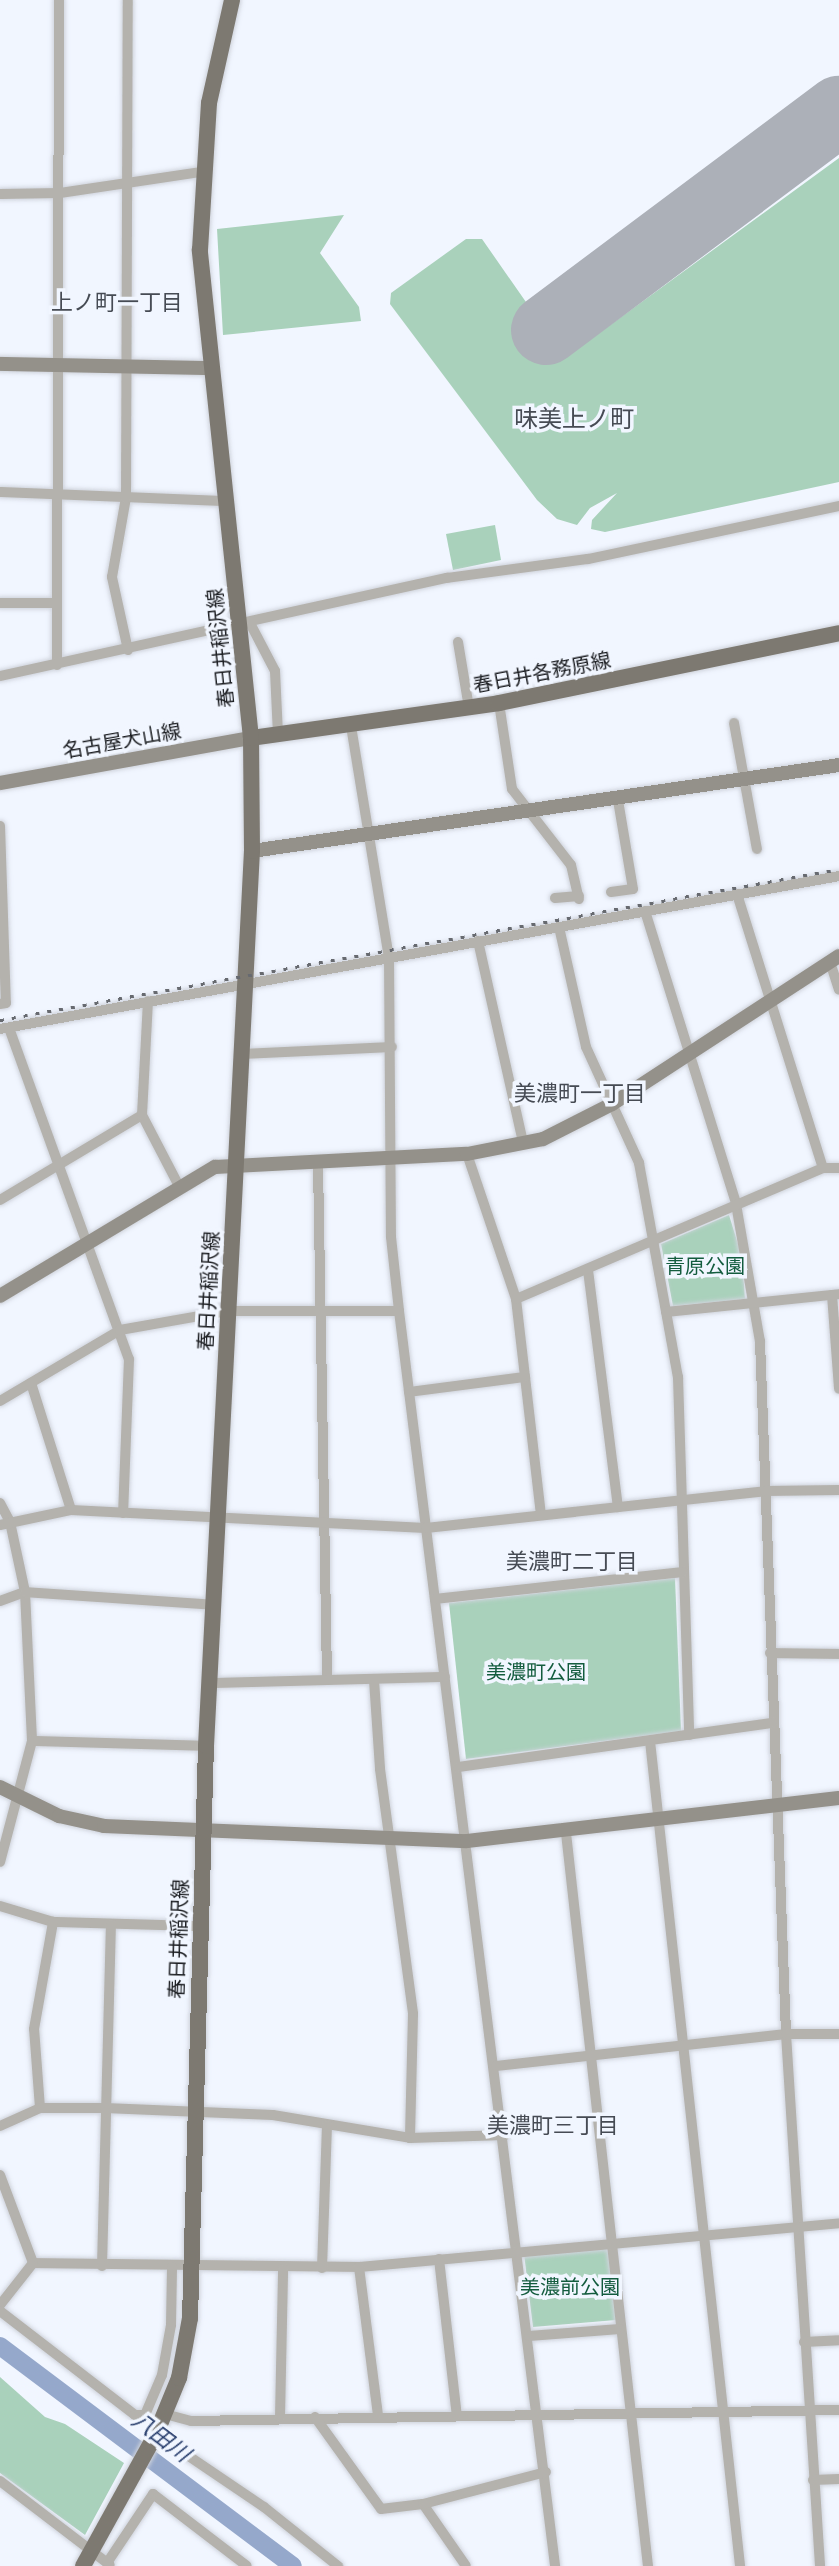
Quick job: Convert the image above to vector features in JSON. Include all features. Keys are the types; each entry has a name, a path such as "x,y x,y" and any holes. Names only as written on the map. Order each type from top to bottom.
{"main road":[{"name":"春日井稲沢線","path":"83,2566 165,2414 186,2348 192,2267 206,1746 216,1605 252,851 251,738 245,626 224,501 200,250 201,172 211,92 232,0"},
{"name":"春日井各務原線","path":"251,738 499,703 839,633"}],"street":[{"path":"57,665 59,0"},
{"path":"128,0 126,498 112,577 128,650"},
{"path":"0,194 60,193 201,172"},
{"path":"0,364 210,368"},
{"path":"0,492 224,501"},
{"path":"0,676 245,626 447,578 588,559 839,506"},
{"path":"0,603 57,603"},
{"path":"245,626 275,671 278,735"},
{"path":"458,642 469,708"},
{"path":"499,703 512,789 534,811 571,865 579,898 555,898"},
{"path":"734,723 757,849"},
{"path":"351,726 389,957 391,1157 399,1311 505,2135 555,2566"},
{"name":"名古屋犬山線","path":"0,783 251,738"},
{"path":"252,851 618,800 839,765"},
{"path":"611,892 633,889 618,800"},
{"path":"0,826 6,1003 0,1004"},
{"path":"123,1513 131,1386 120,1330 59,1165 4,1029 839,876"},
{"path":"737,894 823,1168"},
{"path":"645,911 736,1204 755,1302 786,2034 807,2410 820,2566"},
{"path":"559,927 586,1047 639,1163 678,1377 689,1735"},
{"path":"478,941 523,1143"},
{"path":"0,1296 215,1167 467,1154 523,1143 569,1128 612,1104 834,959 839,990"},
{"path":"148,1001 142,1115 179,1186"},
{"path":"242,1054 392,1047"},
{"path":"0,1200 142,1115"},
{"path":"467,1154 516,1299 541,1514"},
{"path":"318,1163 327,1679"},
{"path":"516,1299 823,1168 839,1168"},
{"path":"588,1270 618,1507"},
{"path":"666,1312 836,1294 839,1389"},
{"path":"0,1401 120,1330 228,1311 399,1311"},
{"path":"409,1392 525,1377"},
{"path":"31,1383 71,1510"},
{"path":"5,1524 71,1510 426,1528 765,1491 839,1490"},
{"path":"0,1503 25,1592 32,1741 0,1862"},
{"path":"435,1599 683,1572"},
{"path":"0,1601 25,1592 216,1605"},
{"path":"770,1653 839,1654"},
{"path":"210,1683 445,1677"},
{"path":"374,1680 388,1838 413,2014 410,2138"},
{"path":"458,1767 772,1723"},
{"path":"32,1741 206,1746"},
{"path":"650,1741 707,2235 740,2566"},
{"path":"0,1787 17,1799 59,1816 104,1826 467,1841 566,1833 777,1803 839,1798"},
{"path":"566,1833 648,2566"},
{"path":"0,1906 53,1922 199,1926"},
{"path":"40,2108 34,2029 53,1922"},
{"path":"102,2266 111,1924"},
{"path":"496,2066 786,2034 839,2034"},
{"path":"0,2126 40,2108 105,2108 195,2111 327,2125 410,2138 505,2135"},
{"path":"322,2268 327,2125"},
{"path":"0,2175 33,2263"},
{"path":"33,2263 283,2269 359,2267 839,2223"},
{"path":"439,2259 457,2416"},
{"path":"33,2263 0,2308 135,2415 145,2415 162,2375 171,2325 172,2267"},
{"path":"359,2267 378,2416"},
{"path":"280,2417 283,2269"},
{"path":"529,2336 620,2329"},
{"path":"804,2342 839,2340"},
{"path":"165,2414 191,2421 280,2417 839,2410"},
{"path":"315,2417 381,2509 423,2504 546,2472"},
{"path":"154,2438 264,2507 338,2566"},
{"path":"813,2480 839,2479"},
{"path":"0,2481 109,2564 153,2494 247,2566"},
{"path":"423,2504 466,2566"}],"green space":[{"path":"839,158 839,482 605,532 591,529 592,520 617,493 590,508 577,525 557,519 537,500 390,304 391,293 466,239 482,239 565,358"},
{"path":"344,215 320,253 359,307 361,321 223,335 217,229"},
{"path":"495,525 501,560 453,570 446,534"},
{"name":"青原公園","path":"729,1215 742,1257 745,1299 673,1306 661,1244"},
{"name":"美濃町公園","path":"675,1578 681,1731 466,1759 449,1603"},
{"name":"美濃前公園","path":"608,2247 616,2320 533,2327 524,2254"},
{"path":"0,2377 45,2417 65,2424 124,2463 85,2535 0,2473"}],"waterway":[{"name":"八田川","path":"0,2346 293,2566"}],"runway":[{"path":"546,330 839,111"}],"railway":[{"path":"0,1020 839,869"}],"district":[{"name":"上ノ町一丁目","path":"117,303"},
{"name":"味美上ノ町","path":"574,420"},
{"name":"美濃町一丁目","path":"580,1094"},
{"name":"美濃町二丁目","path":"572,1562"},
{"name":"美濃町三丁目","path":"553,2126"}]}
